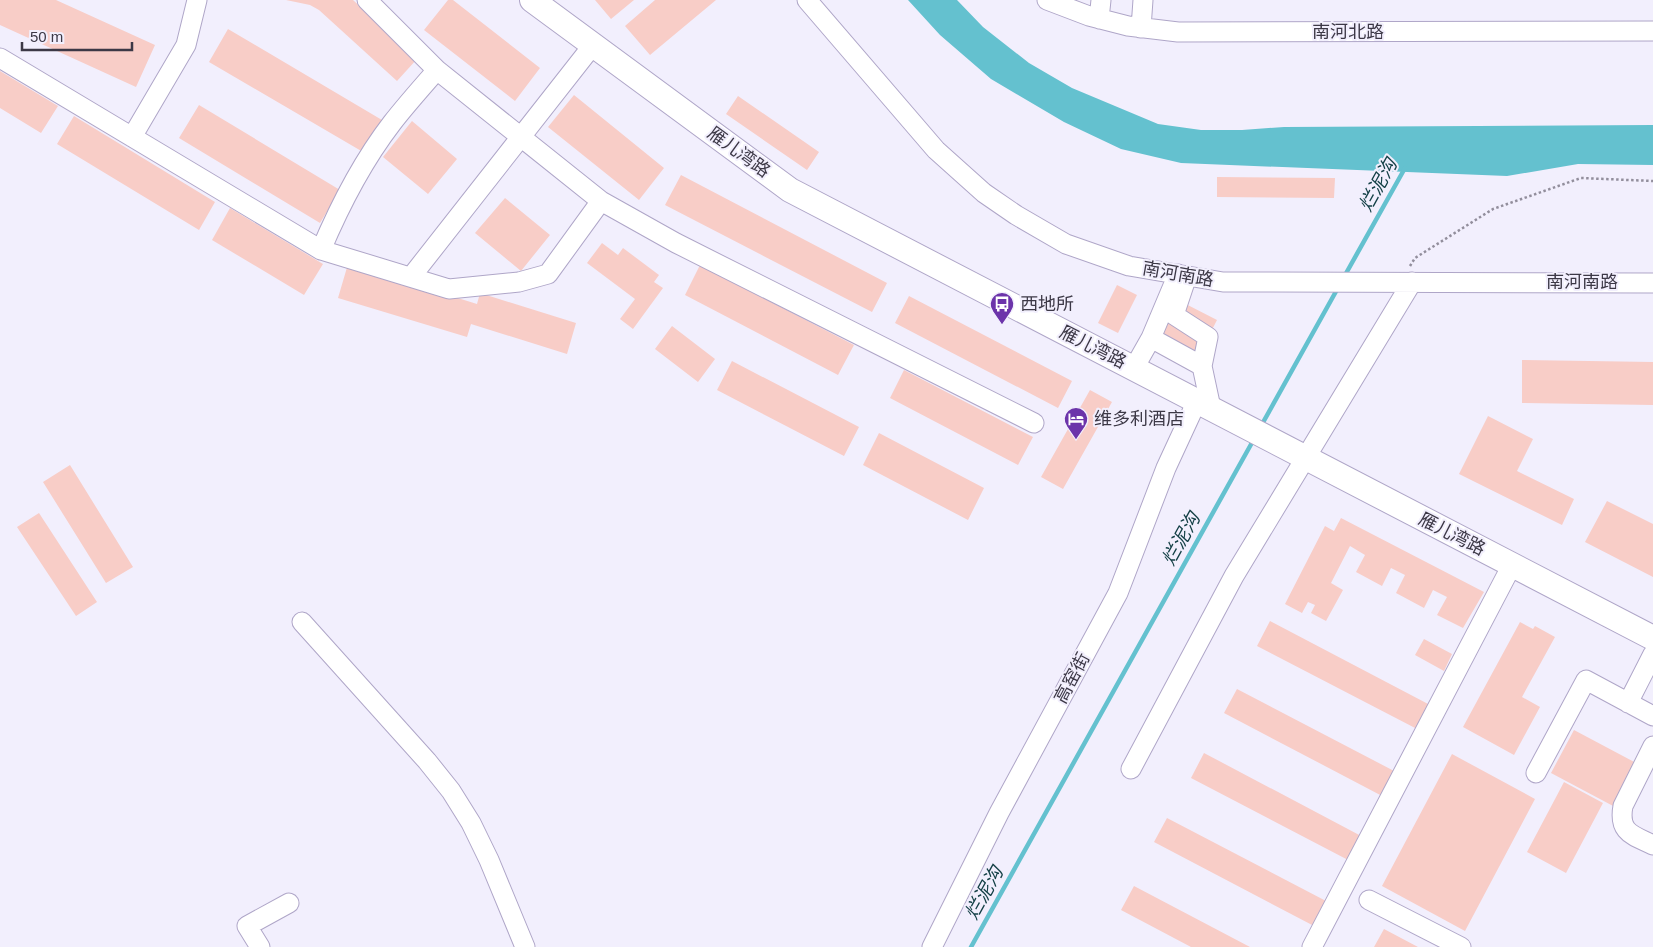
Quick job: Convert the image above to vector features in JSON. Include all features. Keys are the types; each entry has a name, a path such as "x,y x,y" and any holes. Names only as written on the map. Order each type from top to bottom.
{"main road":[{"name":"雁儿湾路","path":"532,0 790,190 1653,638"}],"street":[{"path":"132,137 186,44 197,0"},
{"path":"367,0 437,70 601,201 676,243 1034,423"},
{"name":"南河南路","path":"807,0 936,150 984,193 1016,215 1066,244 1129,266 1223,282 1653,282"},
{"name":"南河北路","path":"1047,0 1099,19 1140,28 1178,32 1653,31"},
{"path":"1099,19 1101,0"},
{"path":"1140,28 1143,0"},
{"path":"411,277 593,45"},
{"path":"0,58 321,250 450,289 519,282 548,274 601,201"},
{"path":"321,250 333,221 354,180 392,124 437,70"},
{"path":"1134,368 1183,275"},
{"path":"1183,275 1174,315 1208,337 1202,366 1204,404"},
{"path":"1131,769 1300,455 1406,282"},
{"path":"1151,338 1202,366"},
{"name":"高窑街","path":"932,947 999,813 1118,593 1166,468 1204,404"},
{"path":"1312,947 1512,565"},
{"path":"302,622 427,761 451,791 471,823 489,860 525,947"},
{"path":"1628,703 1653,654"},
{"path":"1536,773 1586,680 1653,716"},
{"path":"1653,746 1623,806 1621,815 1627,832 1653,845"},
{"path":"1370,900 1461,947"},
{"path":"260,947 247,926 289,904"}],"path":[{"path":"1406,282 1415,258 1493,209 1581,178 1653,181"}],"water":[{"path":"908,0 957,0 983,27 1029,63 1072,88 1158,124 1201,130 1284,127 1653,125 1653,165 1578,164 1507,176 1181,163 1121,149 1064,122 991,79 940,35"}],"building":[{"path":"0,0 56,0 155,45 136,87 0,25"},
{"path":"286,0 353,0 417,59 397,81 319,10 310,5"},
{"path":"448,0 453,0 540,68 515,101 424,30"},
{"path":"595,0 634,0 611,19"},
{"path":"655,0 716,0 650,55 625,26"},
{"path":"228,29 382,120 363,152 209,62"},
{"path":"0,71 58,106 41,133 0,108"},
{"path":"574,95 664,168 639,200 548,127"},
{"path":"738,96 819,152 807,170 726,114"},
{"path":"199,105 340,190 320,223 179,138"},
{"path":"74,116 215,202 199,230 57,144"},
{"path":"412,121 457,159 428,194 383,157"},
{"path":"681,175 887,283 872,312 665,205"},
{"path":"1217,177 1335,178 1334,198 1217,197"},
{"path":"505,198 550,235 521,271 475,233"},
{"path":"230,208 323,264 304,295 212,240"},
{"path":"602,243 618,255 623,248 659,275 654,282 663,288 633,329 620,319 635,299 587,263"},
{"path":"348,264 477,304 480,293 576,323 567,354 471,324 467,337 338,298"},
{"path":"700,265 854,345 838,375 685,295"},
{"path":"1117,285 1137,295 1118,333 1098,323"},
{"path":"909,296 1072,381 1058,408 895,323"},
{"path":"1176,299 1217,320 1194,365 1154,344"},
{"path":"672,326 715,359 698,382 655,349"},
{"path":"1522,360 1653,362 1653,405 1522,403"},
{"path":"732,361 859,427 844,456 717,390"},
{"path":"904,370 1033,437 1018,465 890,398"},
{"name":"维多利酒店","path":"1090,390 1112,402 1063,489 1041,477"},
{"path":"1488,416 1533,439 1517,471 1574,499 1562,525 1459,474"},
{"path":"879,433 984,488 968,520 863,465"},
{"path":"70,465 133,567 106,583 43,482"},
{"path":"1607,501 1653,524 1653,577 1585,542"},
{"path":"39,513 97,602 76,616 17,527"},
{"path":"1341,518 1484,592 1463,628 1437,615 1447,597 1433,590 1424,608 1396,593 1405,575 1391,568 1382,586 1356,572 1365,555 1350,546 1331,583 1343,590 1326,621 1311,613 1315,605 1308,602 1302,613 1285,604 1325,526 1334,531"},
{"path":"1270,621 1430,705 1417,729 1257,646"},
{"path":"1520,622 1533,629 1535,626 1555,637 1522,697 1540,707 1514,755 1463,727"},
{"path":"1424,639 1452,654 1444,671 1415,655"},
{"path":"1237,689 1396,772 1384,797 1224,713"},
{"path":"1574,730 1638,764 1615,807 1551,773"},
{"path":"1204,753 1363,837 1350,861 1191,778"},
{"path":"1452,754 1535,799 1465,931 1382,886"},
{"path":"1564,782 1603,803 1566,873 1527,852"},
{"path":"1167,818 1326,901 1314,926 1154,842"},
{"path":"1134,886 1250,947 1191,947 1121,910"},
{"path":"1384,929 1418,947 1374,947"}],"waterway":[{"name":"烂泥沟","path":"1344,277 1405,168"},
{"name":"烂泥沟","path":"1261,426 1339,286"},
{"name":"烂泥沟","path":"971,947 1254,439"}],"place":[{"name":"西地所","path":"1002,325"},
{"name":"维多利酒店","path":"1076,440"}]}
